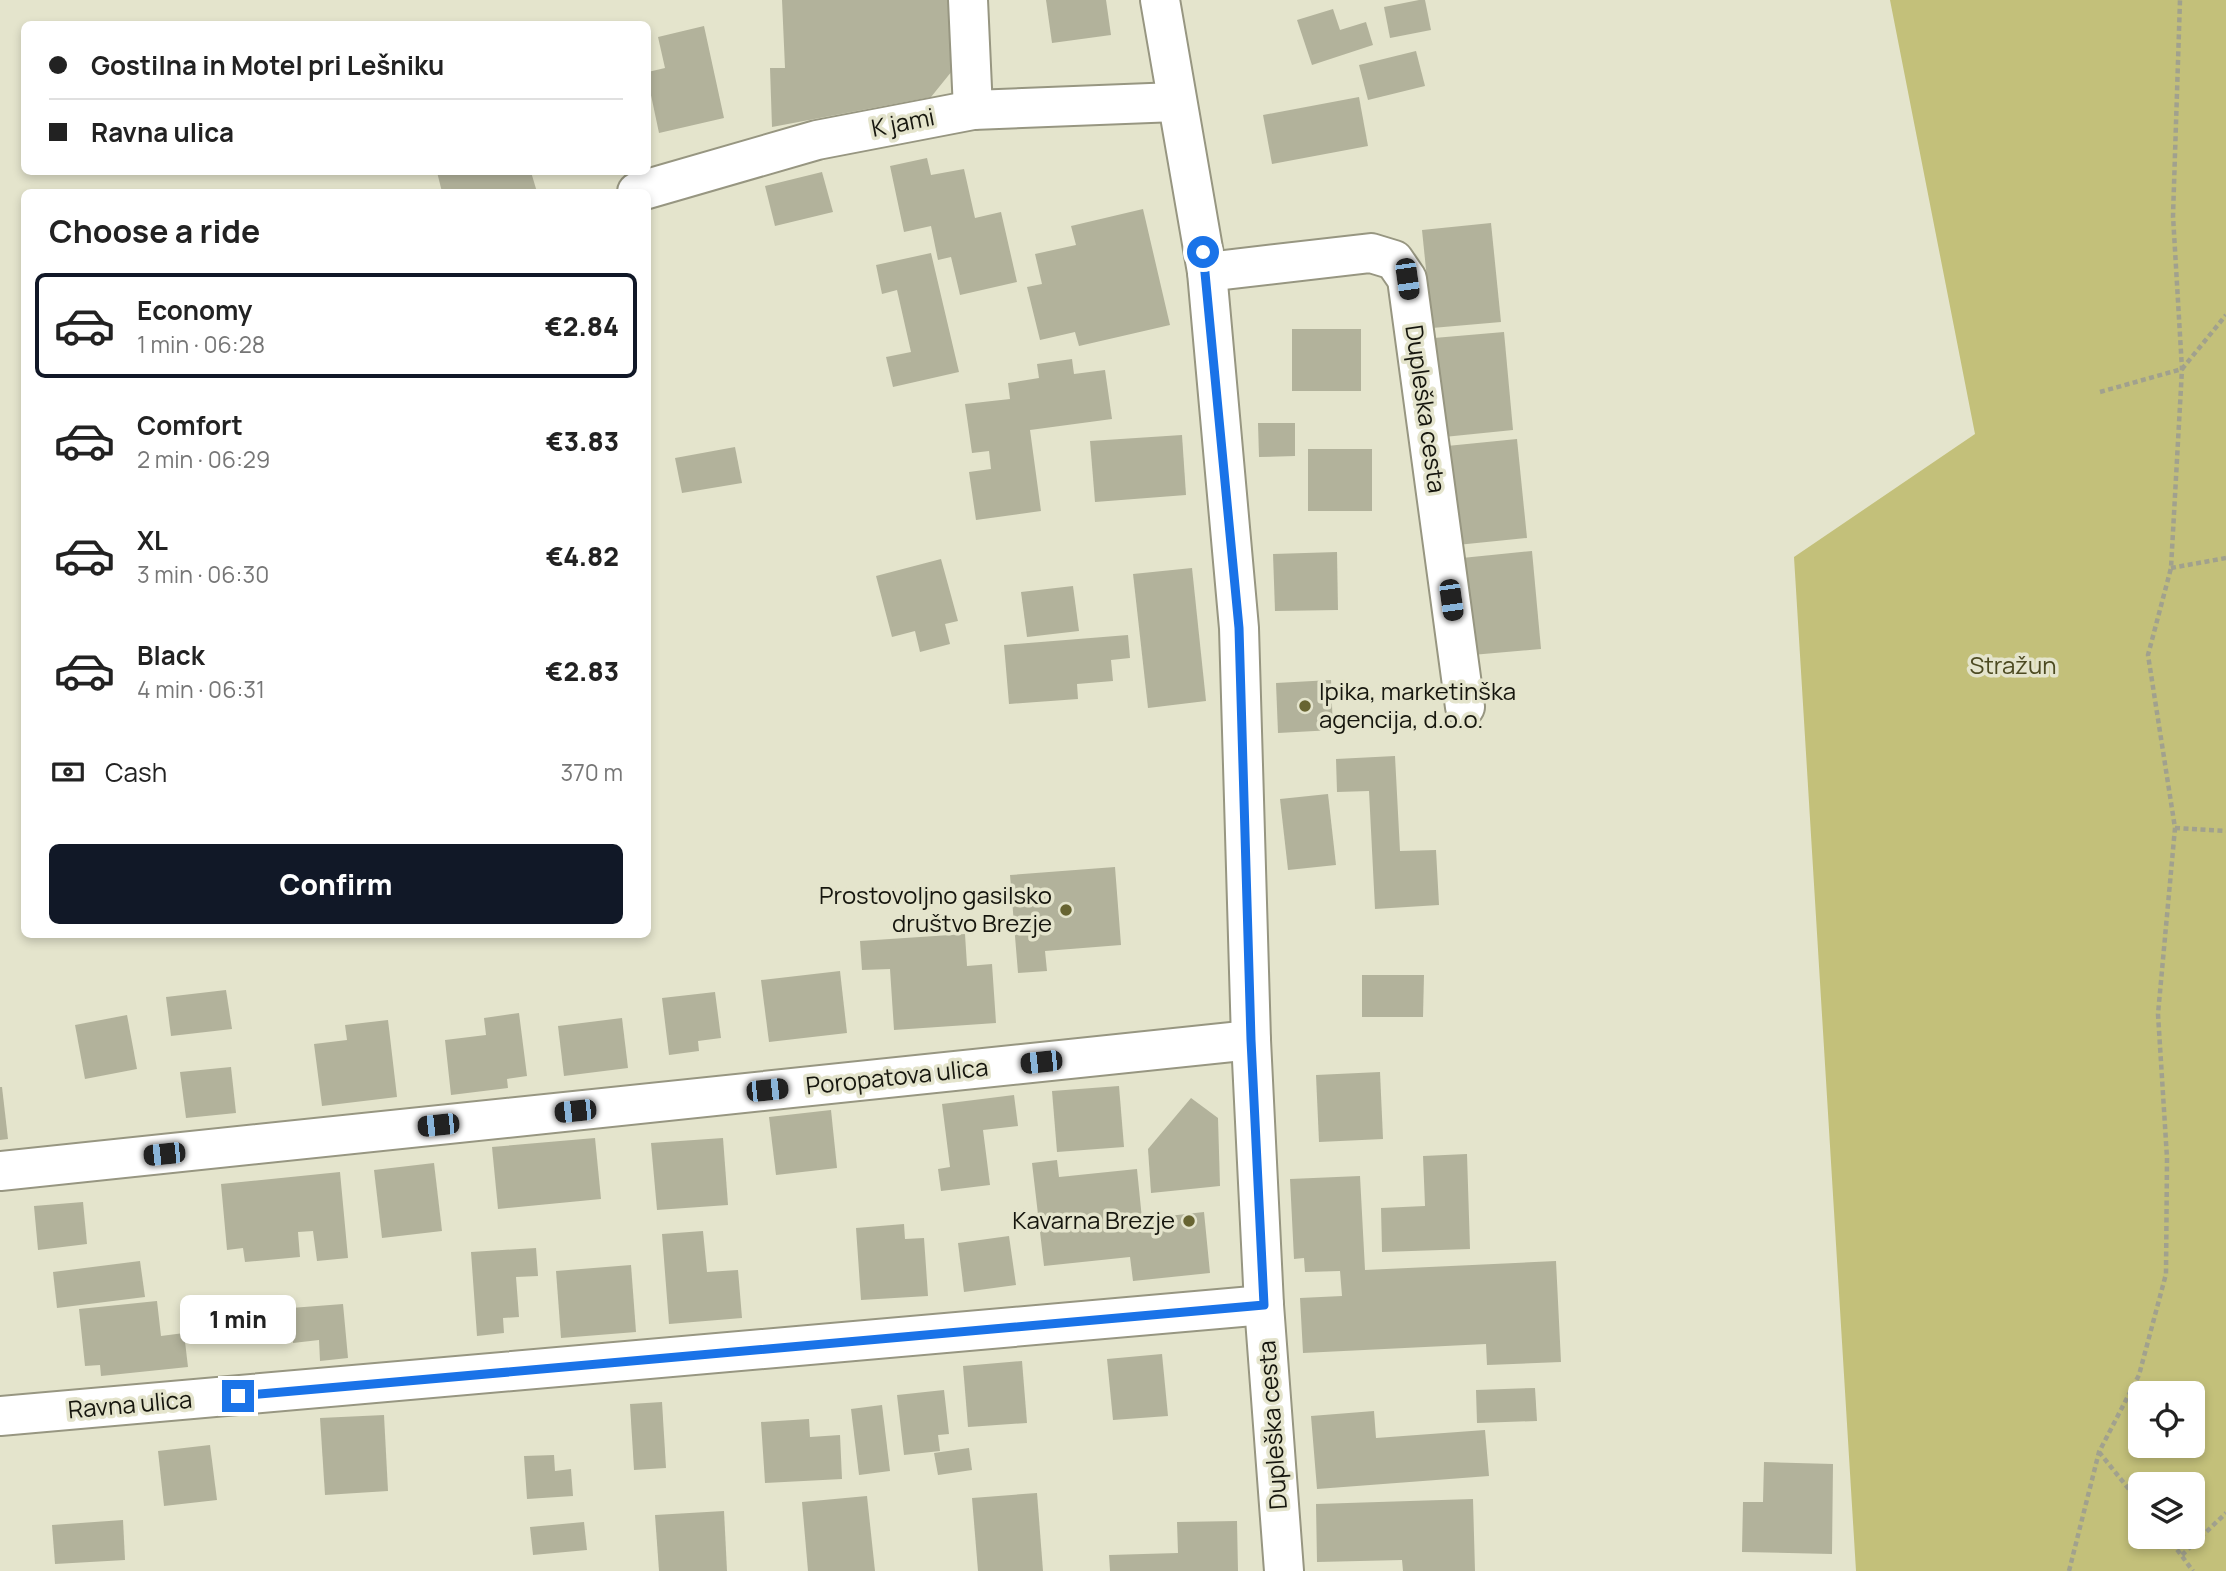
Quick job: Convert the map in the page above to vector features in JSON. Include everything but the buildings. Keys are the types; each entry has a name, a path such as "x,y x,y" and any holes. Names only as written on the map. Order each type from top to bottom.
{"street":[{"path":"968,0 973,110"},
{"name":"Dupleška cesta","path":"1160,0 1207,272 1239,628 1251,1040 1264,1305 1284,1571"},
{"name":"K jami","path":"647,189 817,140 973,110 1176,103"},
{"name":"Dupleška cesta","path":"1207,272 1371,253 1394,260 1407,279 1465,707"},
{"name":"Poropatova ulica","path":"0,1171 1251,1040"},
{"name":"Ravna ulica","path":"0,1416 1264,1305"}],"path":[{"path":"2069,1571 2099,1452 2139,1375 2166,1274 2167,1158 2158,1014 2175,828 2148,655 2171,568 2182,369 2173,216 2180,0"},
{"path":"2100,392 2182,369 2226,314"},
{"path":"2171,568 2226,558"},
{"path":"2175,828 2226,831"},
{"path":"2099,1452 2128,1488"},
{"path":"2182,1555 2226,1513"},
{"path":"2177,1549 2193,1571"}],"green space":[{"name":"Stražun","path":"1890,0 2226,0 2226,1571 1856,1571 1794,557 1975,434"}],"place":[{"name":"Ipika, marketinška agencija, d.o.o.","path":"1305,706"},
{"name":"Prostovoljno gasilsko društvo Brezje","path":"1066,910"},
{"name":"Kavarna Brezje","path":"1189,1221"}],"route":[{"path":"238,1396 1264,1305 1251,1040 1239,628 1203,252"}]}
